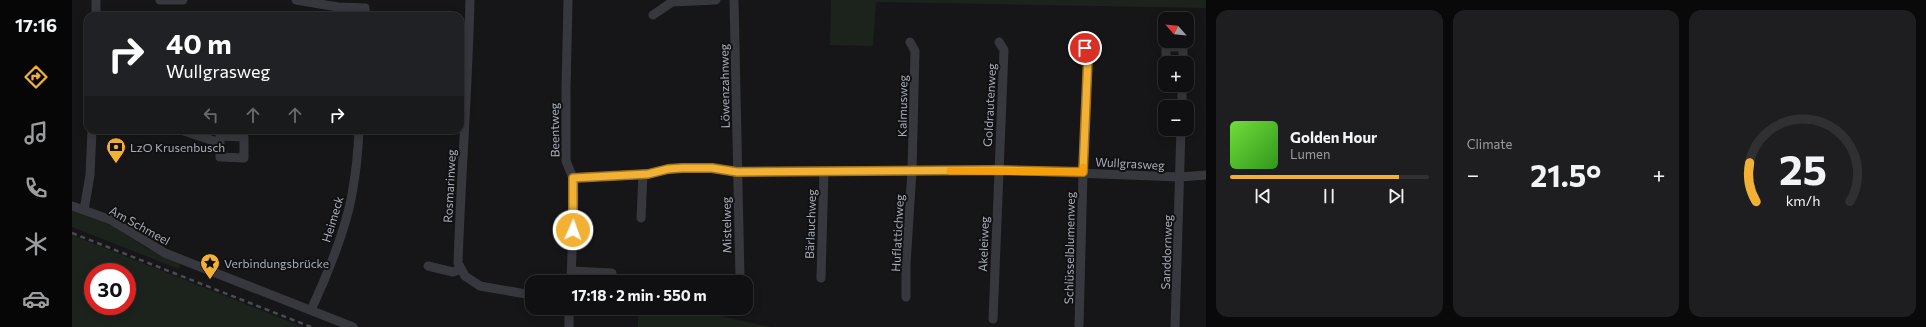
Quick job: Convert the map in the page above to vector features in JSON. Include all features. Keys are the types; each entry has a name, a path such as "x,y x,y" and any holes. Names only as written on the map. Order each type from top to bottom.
{"street":[{"path":"96,0 96,12"},
{"path":"160,0 183,0"},
{"path":"296,0 338,11 365,8 364,12"},
{"name":"Rosmarinweg","path":"461,269 458,263 462,158 467,101 470,0"},
{"name":"Beentweg","path":"568,0 566,161 573,178 572,275"},
{"path":"653,15 672,2 716,0"},
{"name":"Löwenzahnweg","path":"734,0 737,172"},
{"name":"Kalmusweg","path":"910,42 915,51 912,171"},
{"name":"Goldrautenweg","path":"998,170 1004,50 1000,42"},
{"path":"1166,56 1166,47 1183,48 1183,56"},
{"name":"Schlüsselblumenweg","path":"1079,325 1088,56 1085,48"},
{"path":"84,210 90,175 92,134"},
{"path":"193,134 220,143"},
{"name":"Heimeck","path":"311,310 333,254 352,196 358,154 359,134"},
{"name":"Sanddornweg","path":"1175,327 1181,136"},
{"name":"Wullgrasweg","path":"573,178 643,174 682,168 712,168 737,172 998,170 1083,172 1180,177 1206,175"},
{"name":"Akeleiweg","path":"993,319 998,170"},
{"name":"Bärlauchweg","path":"821,278 824,171"},
{"name":"Huflattichweg","path":"906,297 906,264 912,171"},
{"name":"Mistelweg","path":"737,172 740,275"},
{"path":"641,218 643,174"},
{"name":"Am Schmeel","path":"72,206 111,220 165,253 353,327"},
{"path":"428,266 453,272 461,269 465,276 480,286 525,294"},
{"path":"572,271 612,273"},
{"path":"569,315 569,327"}],"shaded area":[{"path":"831,0 1206,0 1206,8 876,2 873,46 830,45"},
{"path":"72,211 113,226 146,248 181,262 179,269 72,227"},
{"path":"72,235 303,327 72,327"},
{"path":"638,315 715,315 771,327 638,327"}],"railway":[{"path":"72,233 311,327"}],"slow traffic":[{"path":"950,171 998,170 1083,172 1083,167"}],"place":[{"name":"LzO Krusenbusch","path":"116,164"},
{"name":"Verbindungsbrücke","path":"210,280"}],"route":[{"path":"573,230 573,178 648,174 668,169 712,168 737,172 998,170 1083,172 1088,56 1085,48"}]}
